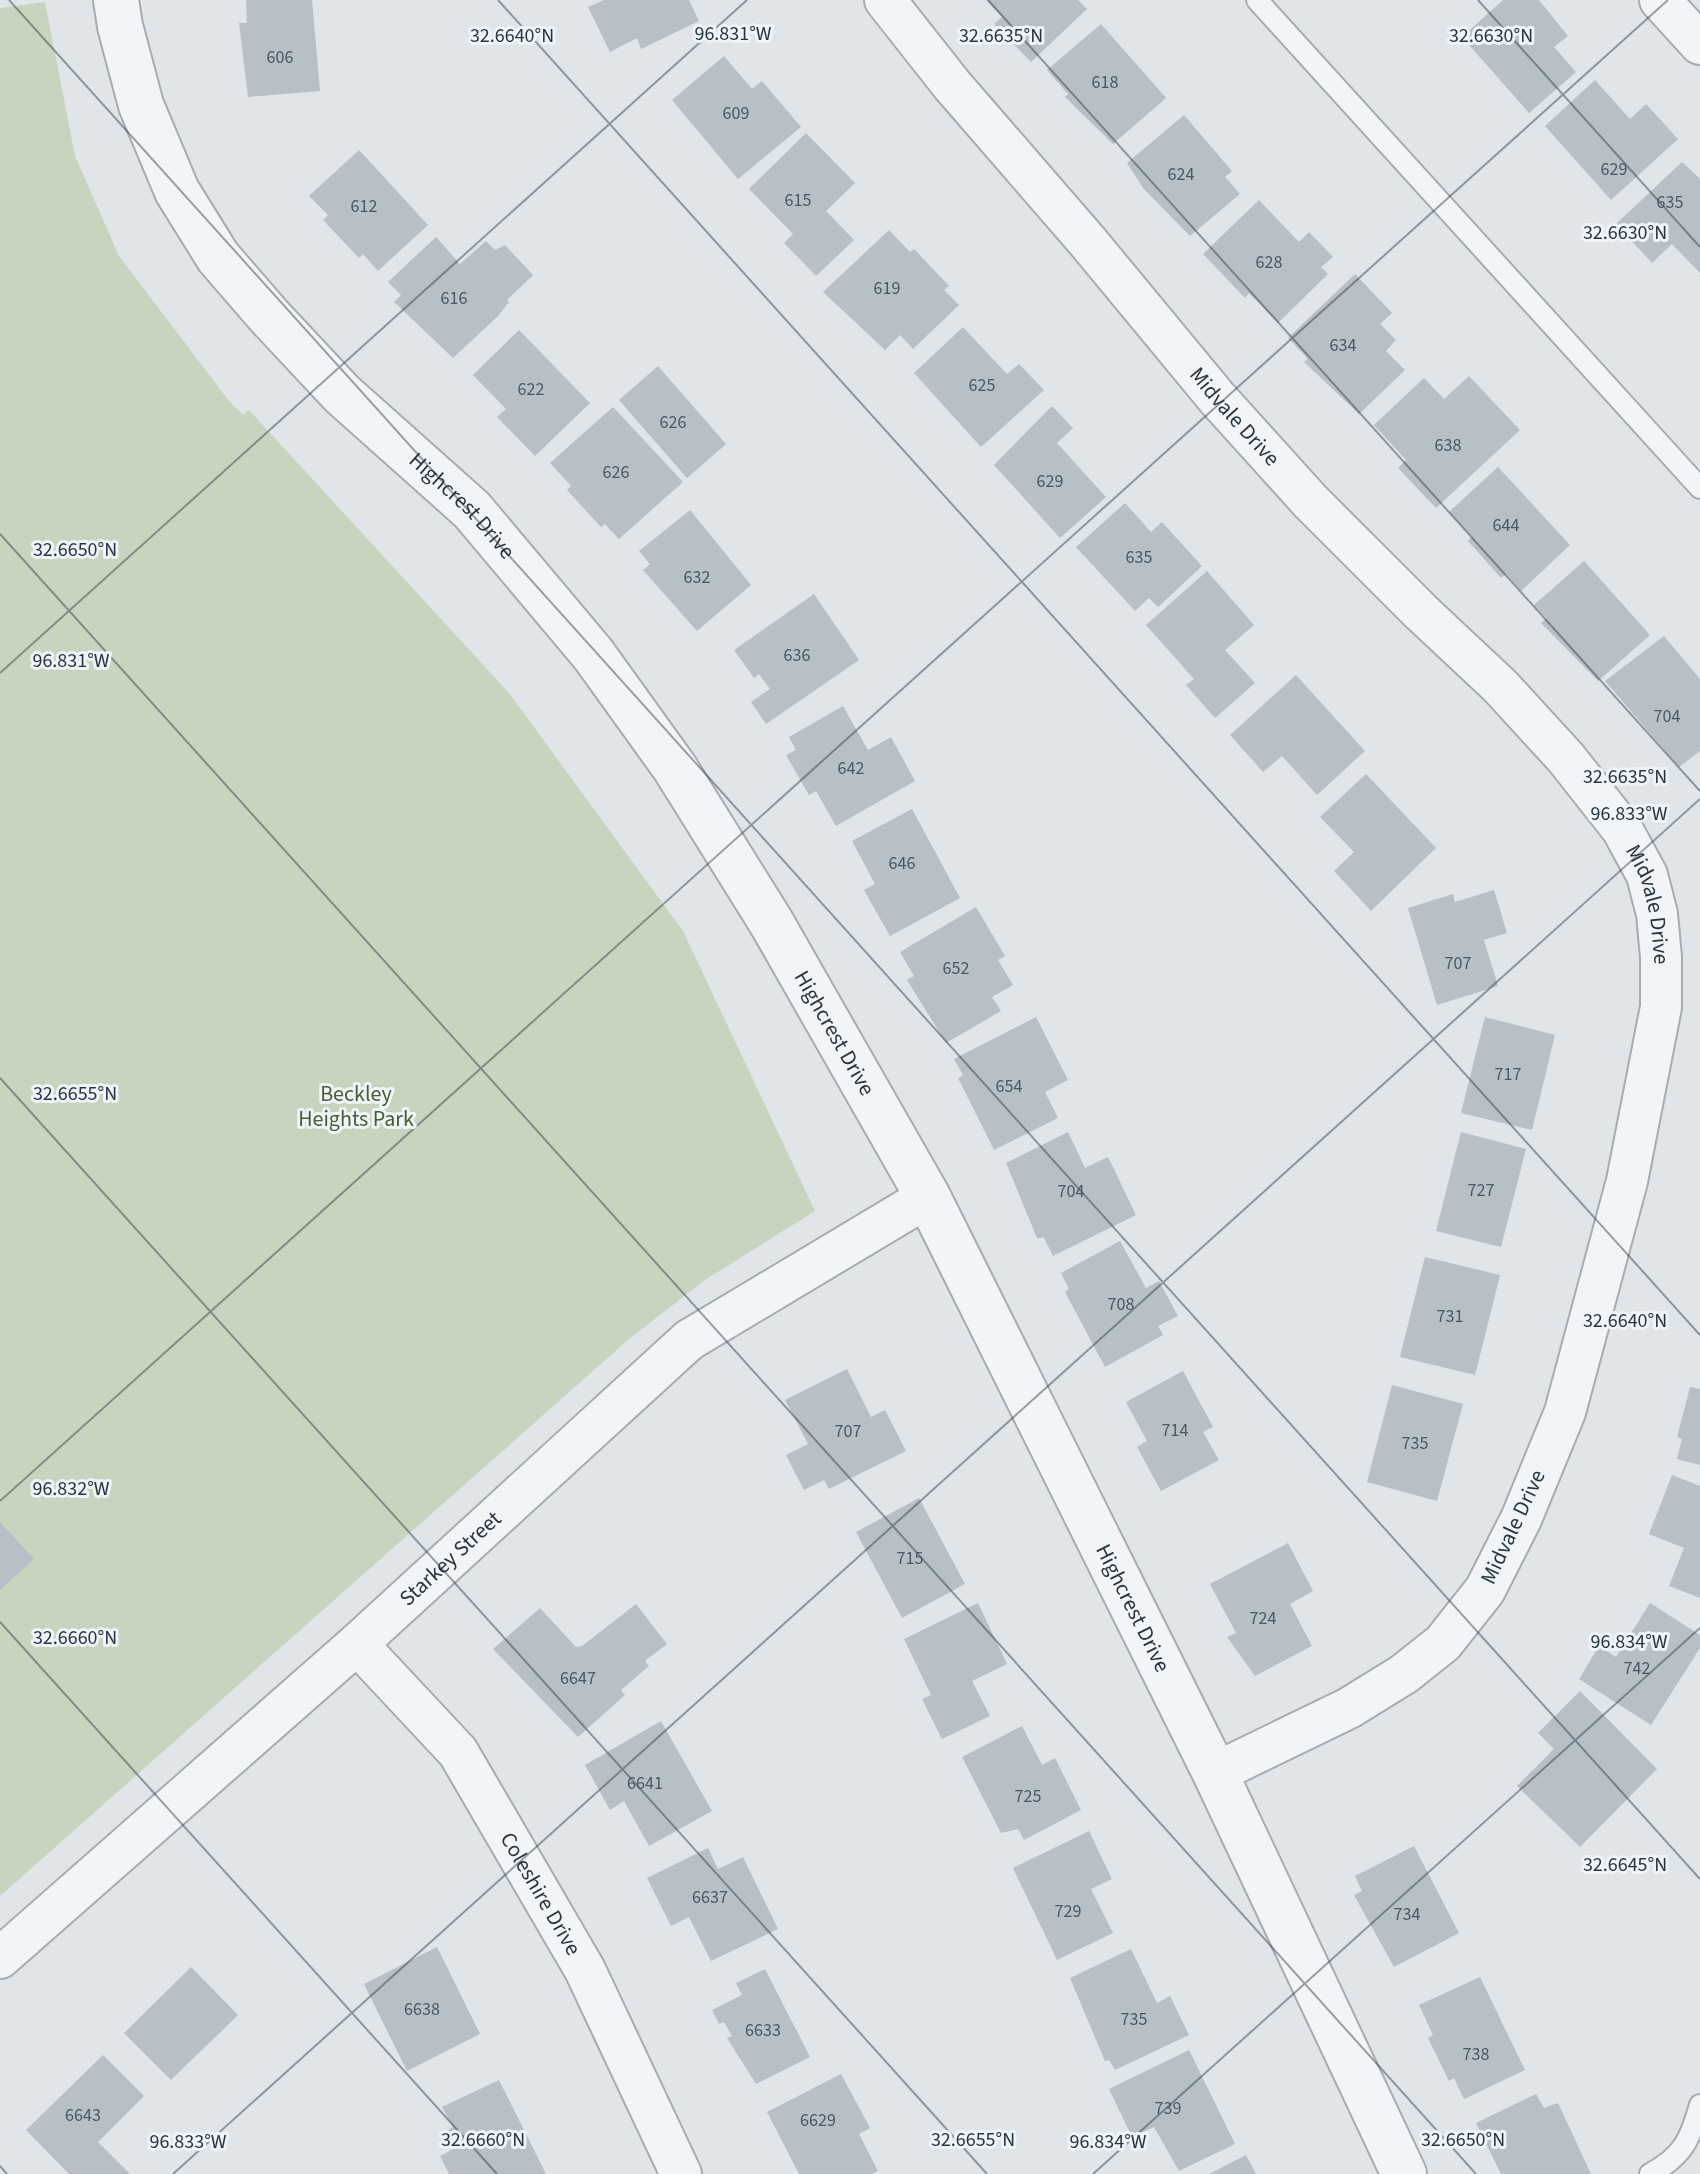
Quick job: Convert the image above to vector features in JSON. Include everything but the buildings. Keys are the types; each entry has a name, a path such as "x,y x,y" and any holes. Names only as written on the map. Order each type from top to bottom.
{"street":[{"name":"Highcrest Drive","path":"116,0 141,105 177,191 218,257 342,394 472,510 593,654 675,768 763,909 928,1197 1215,1773 1404,2174"},
{"name":"Midvale Drive","path":"885,0 952,85 1088,242 1227,410 1310,501 1500,686 1566,758 1622,829 1647,875 1657,914 1661,1007 1627,1181 1565,1412 1521,1519 1485,1590 1443,1643 1404,1674 1349,1708 1215,1773"},
{"path":"1660,0 1700,44"},
{"name":"Starkey Street","path":"0,1958 357,1644 689,1340 928,1197"},
{"name":"Coleshire Drive","path":"357,1644 458,1752 585,1970 681,2174"}],"lane":[{"path":"1257,0 1700,488"},
{"path":"1650,2174 1680,2153 1690,2138 1700,2105"}],"green space":[{"name":"Beckley Heights Park","path":"45,2 75,156 119,256 229,401 243,415 249,410 509,693 683,931 815,1211 705,1280 629,1339 0,1896 0,8"}]}
